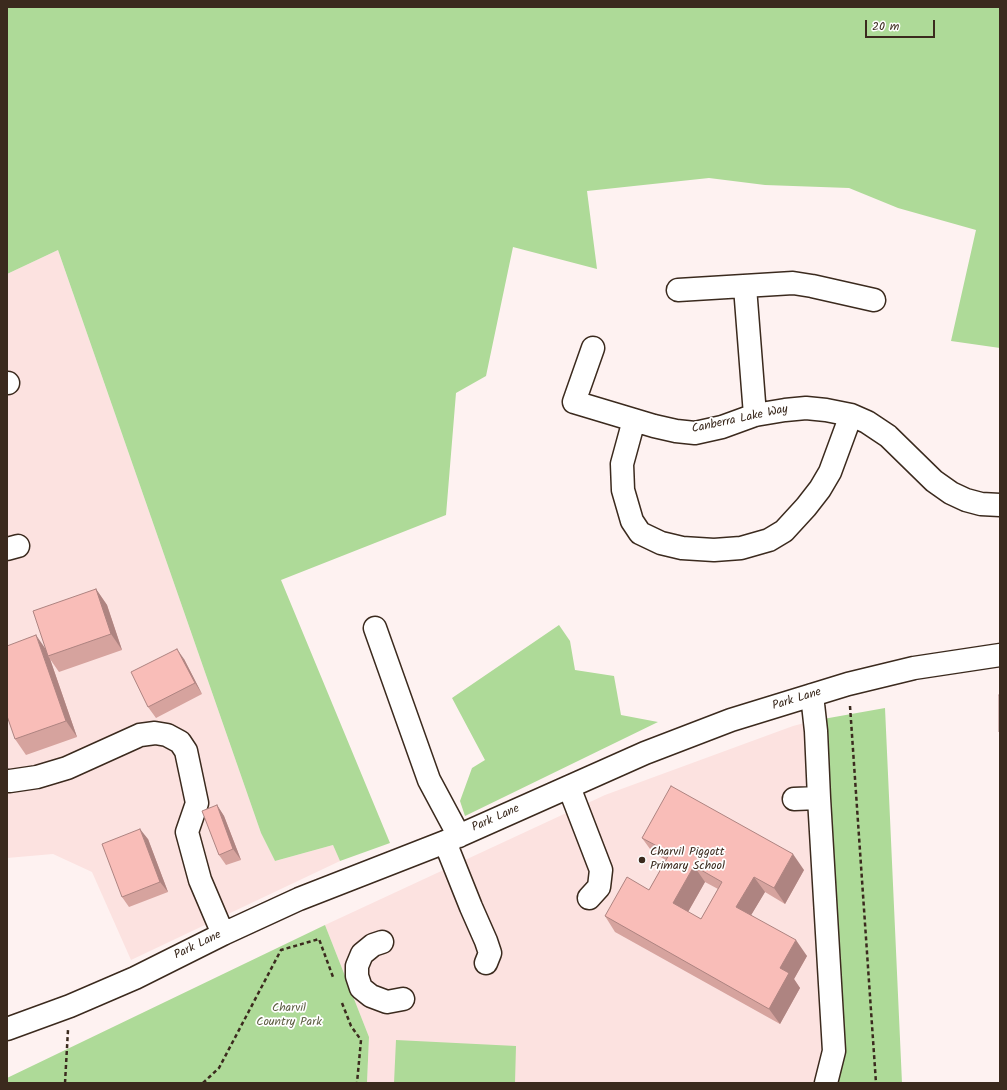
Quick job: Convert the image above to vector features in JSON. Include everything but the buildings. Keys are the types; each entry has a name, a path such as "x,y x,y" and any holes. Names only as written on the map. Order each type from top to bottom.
{"street":[{"path":"678,290 793,283 874,300"},
{"path":"745,286 755,415"},
{"name":"Canberra Lake Way","path":"593,348 574,402 654,426 695,432 722,427 755,415 785,410 806,408 851,415 867,422 888,436 934,481 951,493 966,500 981,504 1000,505"},
{"path":"634,420 622,464 623,490 632,521 640,533 661,543 682,548 714,550 741,548 769,540 784,531 806,507 820,489 830,472 851,415"},
{"path":"375,628 429,780 452,839 470,907 490,953 486,963"},
{"name":"Park Lane","path":"7,1029 70,1006 135,978 223,934 299,899 452,839 645,753 731,720 848,684 914,668 1000,655"},
{"path":"812,695 816,731 834,1051 826,1083"},
{"path":"7,781 37,777 67,768 140,735 154,733 166,735 180,742 186,751 197,803 187,832 200,880 223,934"},
{"path":"569,787 601,870 599,887 589,898"},
{"path":"794,799 819,798"},
{"path":"382,942 373,946 362,954 356,966 357,976 361,988 371,996 387,1002 403,999"}],"path":[{"path":"848,684 876,1083"},
{"path":"203,1083 219,1068 281,950 319,939 335,983"},
{"path":"340,997 351,1026 361,1040 357,1083"},
{"path":"65,1083 70,1006"}],"shaded area":[{"path":"58,250 261,833 275,861 333,845 340,861 131,960 92,872 53,854 7,858 7,274"},
{"name":"Charvil Piggott Primary School","path":"812,721 828,1051 819,1083 367,1083 369,1037 325,925 605,795 793,726"}],"green space":[{"path":"7,7 1000,7 1000,348 951,341 976,230 898,208 849,188 765,185 709,178 587,191 597,269 513,247 486,376 456,393 446,515 281,580 390,843 340,861 333,845 275,861 261,833 58,250 7,274"},
{"path":"559,625 570,641 575,670 614,676 621,715 658,722 465,816 460,801 472,768 485,760 452,698"},
{"path":"885,708 902,1083 819,1083 828,1051 812,721"},
{"name":"Charvil Country Park","path":"325,925 369,1037 367,1083 7,1083 7,1078"},
{"path":"396,1040 516,1046 515,1083 394,1083"}],"place":[{"name":"Charvil Piggott Primary School","path":"642,860"}]}
